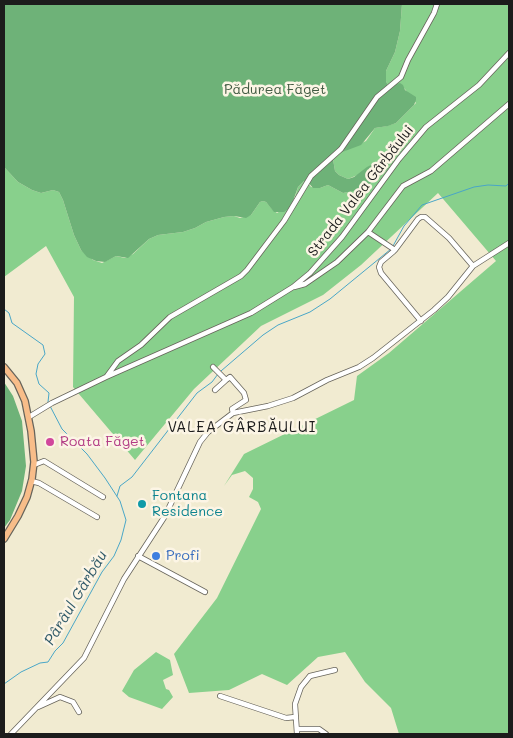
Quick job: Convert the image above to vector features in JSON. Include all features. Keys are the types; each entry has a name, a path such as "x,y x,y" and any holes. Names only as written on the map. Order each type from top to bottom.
{"main road":[{"path":"4,367 18,386 25,401 29,417 34,465 31,481 21,510 4,539"}],"street":[{"path":"106,377 118,361 141,345 166,320 247,270 284,221 311,176 341,149 377,97 401,77 437,4"},
{"name":"Strada Valea Gârbăului","path":"29,417 52,403 106,377 251,313 293,287 310,273 342,237 384,178 426,127 479,85 509,52"},
{"path":"293,287 305,284 337,262 368,232 403,186 431,171 509,104"},
{"path":"421,321 381,273 378,266 418,219 425,217 449,238 473,266"},
{"path":"368,232 392,250"},
{"path":"11,734 84,658 124,579 165,516 200,442 208,432 233,413 268,406 293,398 327,380 358,367 390,346 421,321 448,297 473,266 509,243"},
{"path":"213,367 226,380"},
{"path":"215,390 230,377 244,393 246,400 232,409 233,413"},
{"path":"34,465 44,460 103,497"},
{"path":"31,481 39,483 97,517"},
{"path":"138,556 205,592"},
{"path":"326,734 319,729 297,732 296,699 301,687 310,676 335,670"},
{"path":"220,696 286,718 296,717"},
{"path":"35,709 60,697 73,702 79,712"}],"green space":[{"name":"Pădurea Făget","path":"4,4 402,4 400,31 395,52 386,71 386,81 388,86 400,83 405,90 416,97 416,100 414,105 396,123 375,128 361,145 337,154 333,159 335,171 348,179 378,161 384,160 389,163 388,169 364,189 343,193 328,185 313,188 307,181 304,181 298,187 291,207 284,212 274,212 263,201 246,218 224,217 183,232 158,235 149,239 128,258 116,256 105,262 96,261 87,257 81,250 59,192 53,190 41,193 32,190 18,182 4,167"},
{"path":"402,4 509,4 509,734 399,734 391,708 365,682 345,652 318,657 287,685 262,674 229,690 189,693 174,654 217,598 261,509 258,502 249,497 253,489 253,478 245,471 232,475 224,486 244,454 354,400 357,376 389,353 496,261 438,193 361,265 323,295 261,326 194,389 135,460 73,387 74,297 46,246 4,277 4,167 18,182 32,190 41,193 53,190 59,192 81,250 93,260 102,263 116,256 125,258 133,254 149,239 158,235 183,232 224,217 234,216 240,218 251,215 260,202 263,201 277,213 293,204 298,187 304,181 307,181 311,187 320,188 328,185 343,193 369,185 386,171 384,160 372,164 360,174 348,179 335,171 333,159 337,154 366,141 375,128 396,123 416,103 404,88 394,85 388,86 386,81 386,71 395,52 400,31"},
{"path":"4,382 13,396 22,421 26,466 22,491 10,520 4,528"},
{"path":"156,652 170,660 173,675 163,680 166,689 169,690 173,697 162,709 129,697 122,691 134,670"}],"waterway":[{"name":"Pârâul Gârbău","path":"393,246 404,226 422,205 474,187 488,185 506,186 509,183"},
{"name":"Pârâul Gârbău","path":"221,371 263,335 278,325 310,312 330,299 391,249"},
{"path":"4,309 9,313 12,323 43,345 45,354 38,364 36,374 39,384 49,393 48,402"},
{"name":"Pârâul Gârbău","path":"117,496 120,486 132,477 197,393 212,382 218,374"},
{"name":"Pârâul Gârbău","path":"4,684 21,672 40,663 48,662 63,643 102,572 114,556 121,540 126,520 120,501 105,478 87,454 62,429 50,406"}],"place":[{"name":"Roata Făget","path":"50,442"},
{"name":"Fontana Residence","path":"142,504"},
{"name":"Profi","path":"156,556"}],"district":[{"name":"VALEA GÂRBĂULUI","path":"242,427"}]}
